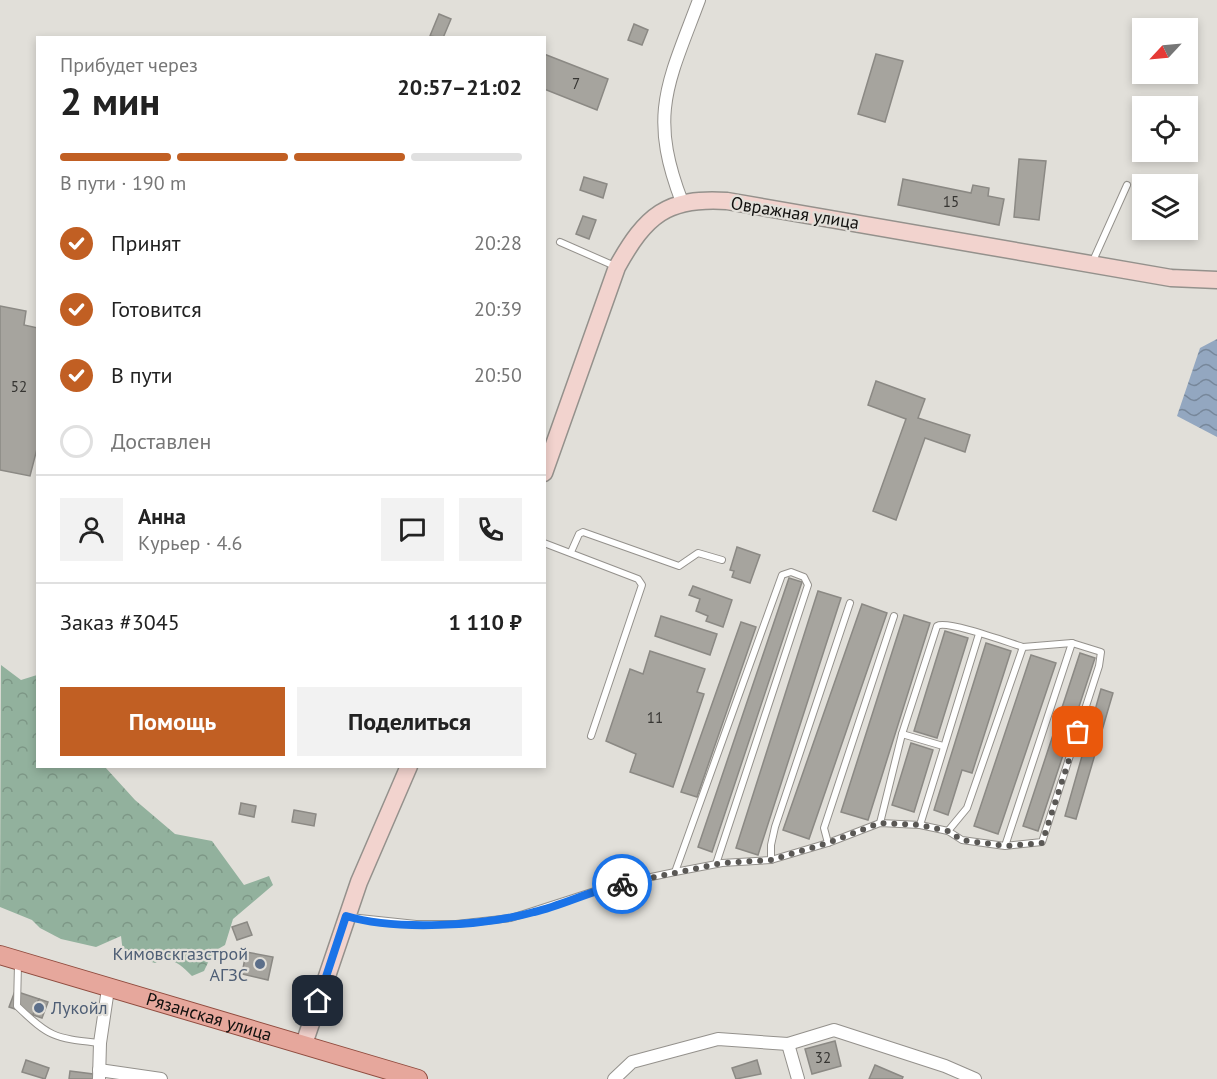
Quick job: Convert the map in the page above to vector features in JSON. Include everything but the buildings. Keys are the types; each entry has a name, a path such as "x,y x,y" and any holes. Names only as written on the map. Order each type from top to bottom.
{"main road":[{"name":"Рязанская улица","path":"0,955 108,989 304,1044 418,1079"}],"street":[{"path":"682,202 668,165 663,125 668,82 699,0"},
{"name":"Овражная улица","path":"546,467 618,267 635,236 657,215 682,202 727,201 1171,278 1217,280"},
{"path":"304,1044 346,916 408,768"},
{"path":"108,989 100,1043 99,1075 161,1079"},
{"path":"614,1079 632,1062 718,1039 788,1044 834,1030 945,1066 975,1079"},
{"path":"788,1044 798,1079"}],"lane":[{"path":"1091,264 1127,185"},
{"path":"560,242 618,267"},
{"path":"571,552 579,534 583,532 679,566 698,553 722,560"},
{"path":"546,544 638,579 642,585 591,736"},
{"path":"675,872 780,579 783,573 791,572 804,577 808,585 716,864"},
{"path":"771,860 771,845 775,827 850,603"},
{"path":"828,843 824,828 894,616"},
{"path":"346,916 406,923 456,924 511,918 613,885 716,864 771,860 828,843 880,823 920,825 948,831 962,840 1005,846 1042,843 1099,666 1101,652 1072,643 1023,647 943,623 937,626 902,734 880,823"},
{"path":"920,825 979,634"},
{"path":"1005,846 1072,643"},
{"path":"948,831 967,808 1023,647"},
{"path":"902,734 943,746"},
{"path":"18,960 17,1006 34,1023 57,1038 100,1043"}],"green space":[{"path":"1,665 21,680 36,675 36,768 106,768 135,800 175,834 212,841 244,885 269,876 273,885 233,919 225,945 213,952 204,971 192,976 170,960 155,963 123,953 121,936 96,947 61,939 40,928 32,920 0,907"}],"water":[{"path":"1217,339 1217,437 1177,416 1200,348"}],"way so far":[{"path":"622,884 722,863 771,860 828,843 880,823 920,825 948,831 962,840 1005,846 1042,843 1078,732"}],"place":[{"name":"Кимовскгазстрой АГЗС","path":"260,964"},
{"name":"Лукойл","path":"39,1008"}],"route":[{"path":"318,1001 346,916 356,919 416,924 456,924 511,918 622,884"}]}
